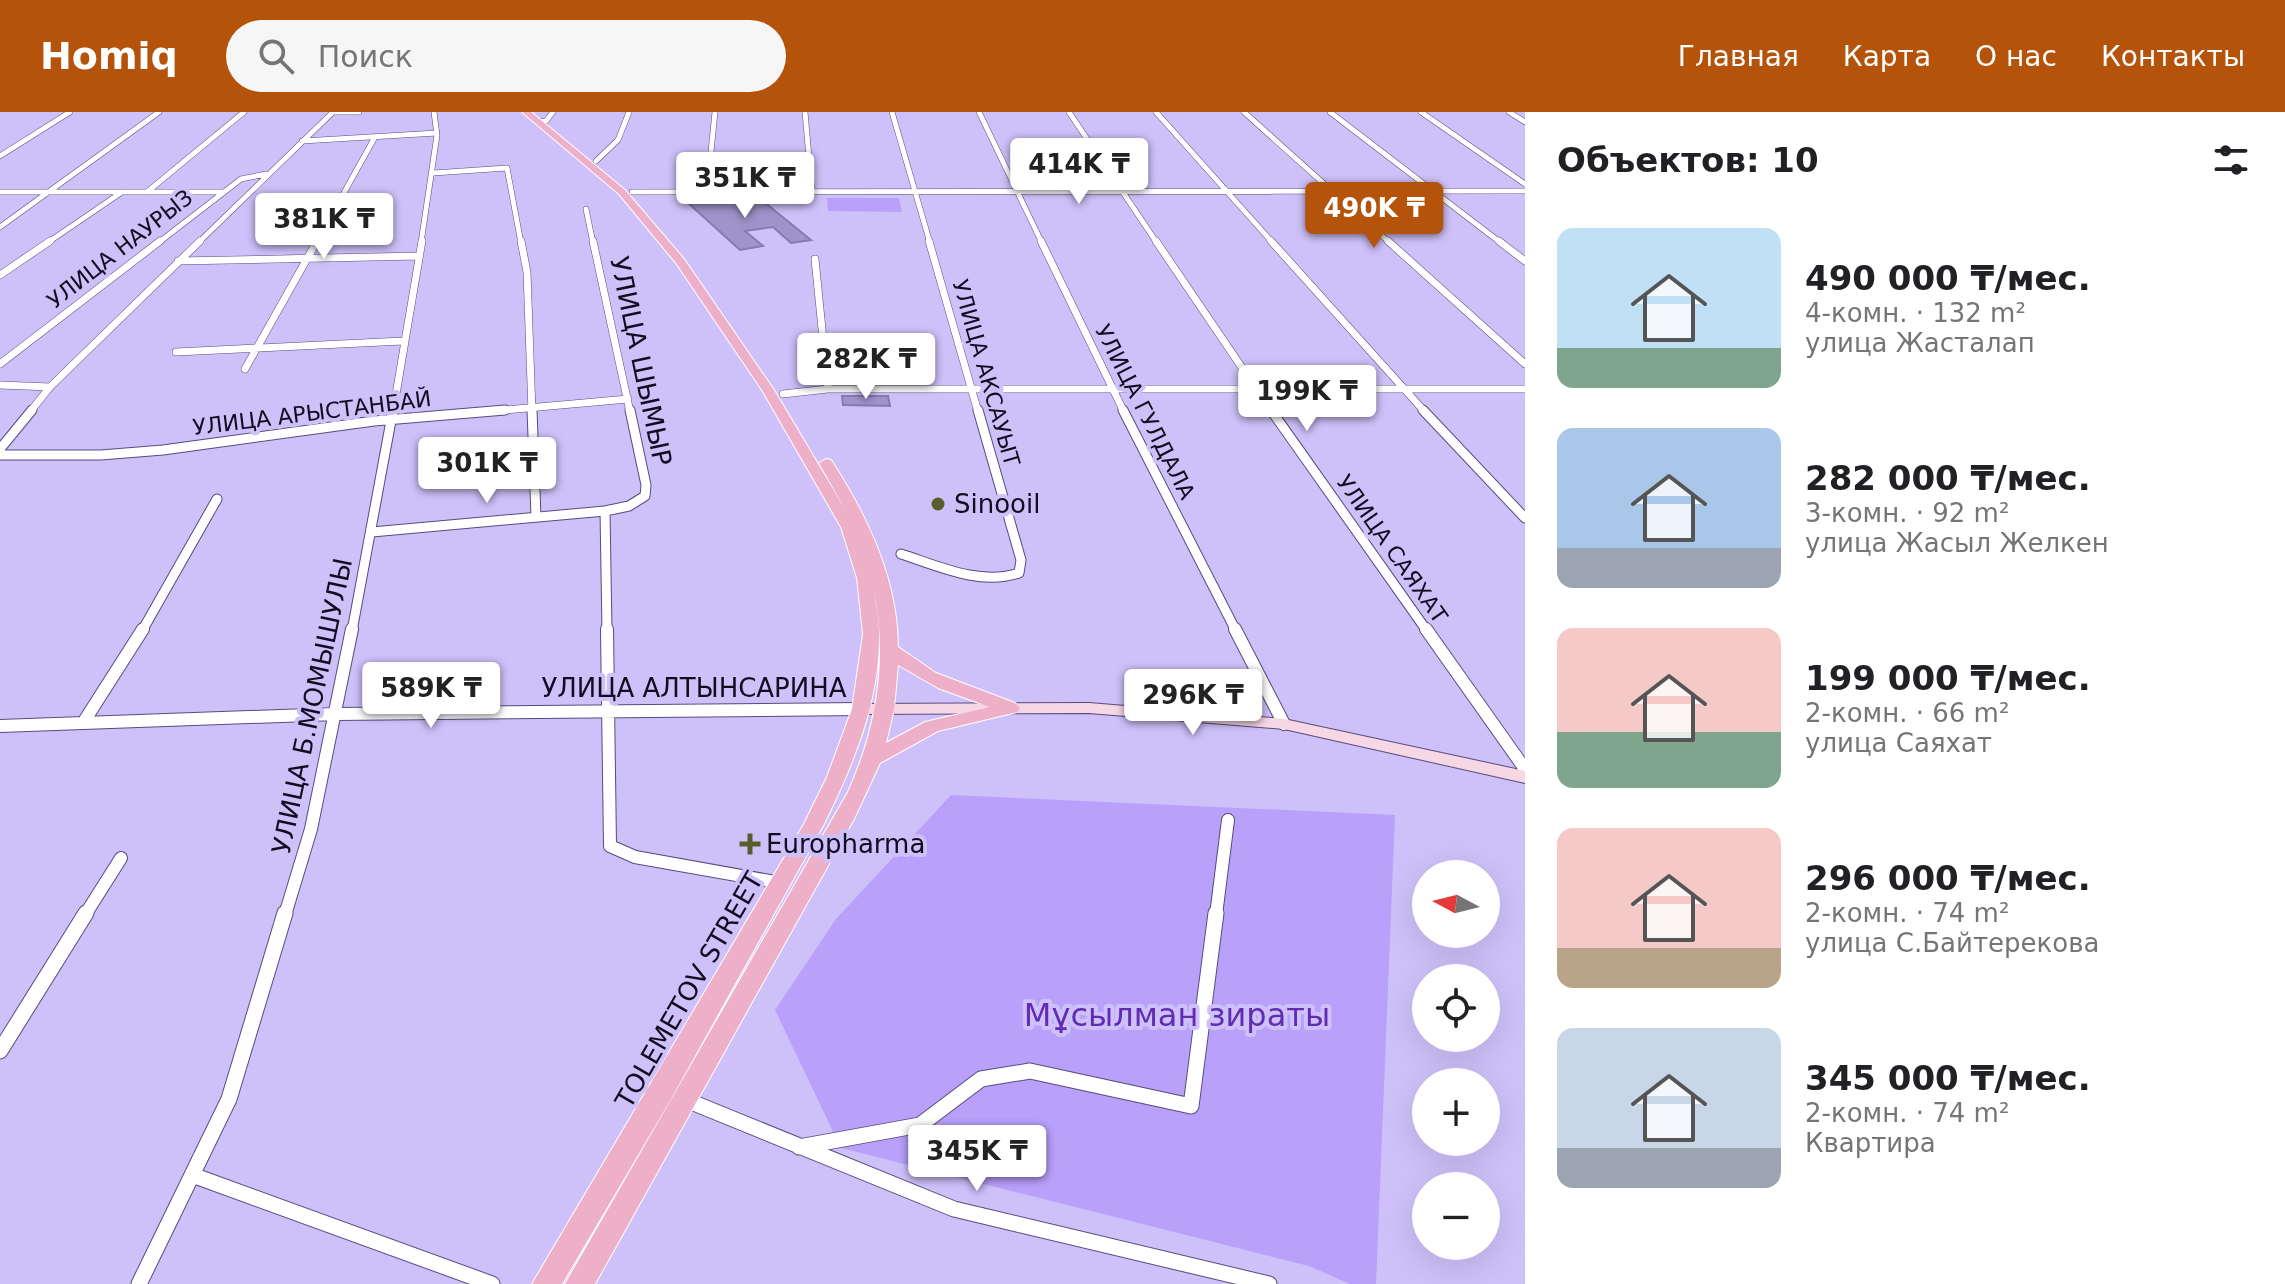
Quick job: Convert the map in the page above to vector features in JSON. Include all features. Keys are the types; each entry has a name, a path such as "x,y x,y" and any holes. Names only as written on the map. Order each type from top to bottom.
{"main road":[{"name":"TOLEMETOV STREET","path":"540,116 632,192 710,283 783,394 864,526 881,578 888,648 885,709 859,788 686,1100 579,1284"},
{"name":"TOLEMETOV STREET","path":"540,116 622,192 680,261 768,390 830,492 856,547 870,608 871,634 861,709 837,777 781,883 662,1091 546,1284"},
{"path":"888,648 915,672 936,683 1011,708"},
{"path":"870,760 932,726 1011,708"},
{"path":"861,709 1089,708 1284,724 1525,777"}],"street":[{"path":"0,156 70,112"},
{"path":"0,227 159,112"},
{"name":"УЛИЦА НАУРЫЗ","path":"147,192 244,112"},
{"path":"0,452 50,387 266,174 333,112 359,112"},
{"name":"УЛИЦА Б.МОМЫШУЛЫ","path":"139,1284 195,1176 229,1099 311,829 372,532 433,173 437,133 434,112"},
{"path":"596,161 613,150 629,112"},
{"path":"707,192 715,112"},
{"path":"805,112 812,191"},
{"name":"УЛИЦА АКСАУЫТ","path":"892,112 1021,560 1019,573 1009,578 974,576 901,554"},
{"name":"УЛИЦА ГУЛДАЛА","path":"979,112 1111,387 1284,724"},
{"name":"УЛИЦА САЯХАТ","path":"1069,112 1256,389 1525,769"},
{"path":"1156,112 1405,390 1525,518"},
{"path":"1244,112 1525,364"},
{"path":"1330,112 1429,191 1525,261"},
{"path":"1421,112 1525,184"},
{"path":"1509,112 1525,122"},
{"path":"302,141 437,133"},
{"path":"245,369 375,137"},
{"path":"433,173 507,168 527,272 536,517"},
{"name":"УЛИЦА НАУРЫЗ","path":"0,364 241,179 266,174"},
{"path":"632,192 1525,191"},
{"path":"0,192 223,192"},
{"path":"0,275 122,192"},
{"name":"УЛИЦА ШЫМЫР","path":"586,209 628,399 645,496 629,506 605,511"},
{"path":"178,261 419,256"},
{"path":"815,259 828,389"},
{"path":"176,352 403,341"},
{"path":"0,385 50,387"},
{"path":"783,394 828,389 1111,387 1525,389"},
{"name":"УЛИЦА АРЫСТАНБАЙ","path":"0,452 132,452 389,420 628,399"},
{"path":"83,723 154,612 217,499"},
{"path":"372,532 605,511 610,846 635,857 781,883"},
{"name":"УЛИЦА АЛТЫНСАРИНА","path":"0,726 336,714 861,709"},
{"path":"799,1147 920,1125 981,1079 1030,1071 1191,1106 1228,820"},
{"path":"0,1051 121,858"},
{"path":"662,1091 954,1209 1209,1277 1269,1284"},
{"path":"195,1176 492,1284"}],"green space":[{"path":"827,198 899,198 902,212 828,211"},
{"name":"Мұсылман зираты","path":"951,795 1395,815 1376,1284 1350,1284 1309,1266 841,1148 775,1010 836,919"}],"building":[{"path":"758,197 811,240 791,243 773,227 745,231 763,246 740,250 686,201"},
{"path":"842,396 888,396 890,406 843,405"}],"place":[{"name":"Sinooil","path":"938,504"},
{"name":"Europharma","path":"750,844"}]}
